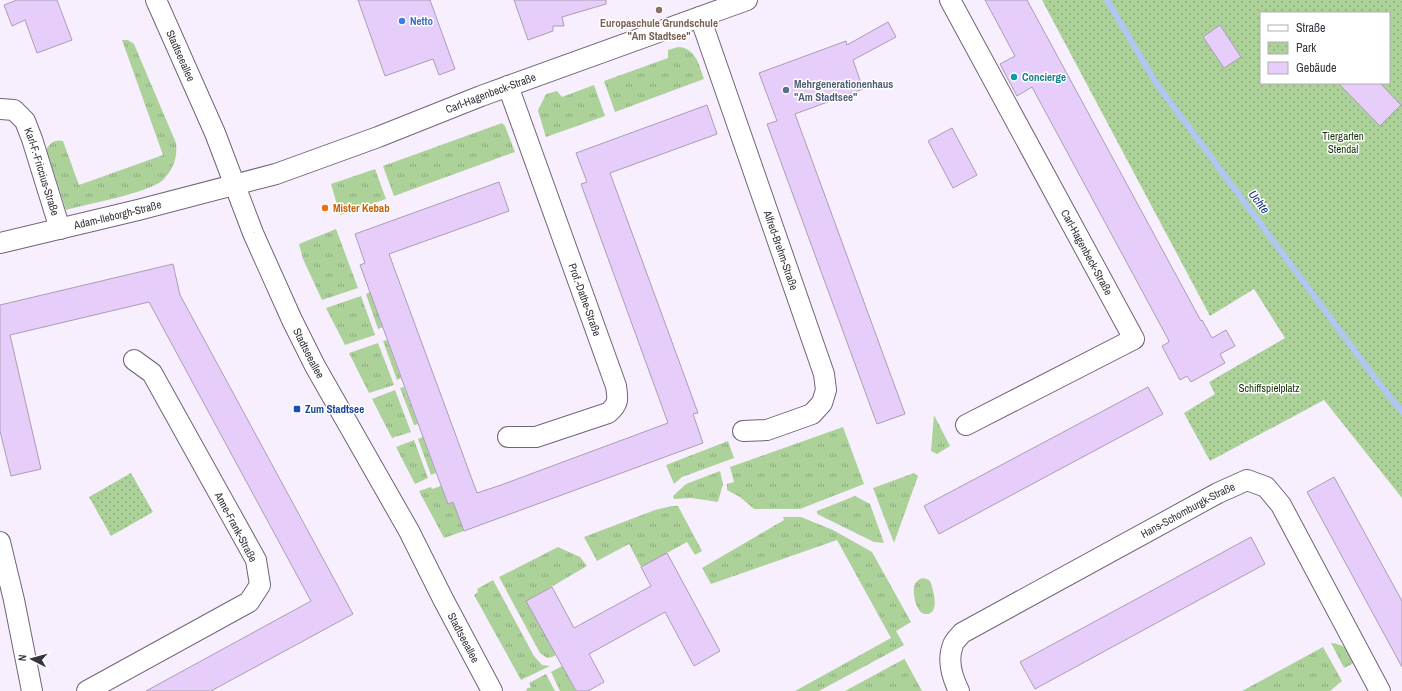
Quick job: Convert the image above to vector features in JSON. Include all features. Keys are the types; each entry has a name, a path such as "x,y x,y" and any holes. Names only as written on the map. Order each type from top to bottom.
{"street":[{"name":"Stadtseeallee","path":"156,0 215,133 253,233 292,320 316,366 409,531 492,691"},
{"name":"Carl-Hagenbeck-Straße","path":"235,184 276,174 374,139 508,86 747,0"},
{"name":"Carl-Hagenbeck-Straße","path":"950,0 1134,339 966,425"},
{"name":"Alfred-Brehm-Straße","path":"700,17 824,374 826,390 822,403 812,414 767,430 743,431"},
{"name":"Prof.-Dathe-Straße","path":"508,86 616,386 618,399 614,408 608,413 536,437 508,437"},
{"name":"Karl-F.-Friccius-Straße","path":"0,109 14,110 20,114 25,121 60,229"},
{"name":"Adam-Ileborgh-Straße","path":"0,243 235,184"},
{"name":"Anne-Frank-Straße","path":"87,691 249,602 260,585 256,560 152,373 134,360"},
{"name":"Hans-Schomburgk-Straße","path":"959,691 954,682 950,660 953,644 962,633 1218,493 1247,480 1266,487 1281,505 1380,691"},
{"path":"0,542 14,600 32,691"}],"green space":[{"path":"1042,0 1402,0 1402,498 1324,400 1210,461 1184,413 1215,394 1209,382 1285,338 1254,289 1210,316"},
{"path":"122,40 128,40 134,44 176,143 174,163 167,176 156,185 132,194 66,210 47,151 50,144 58,140 63,141 79,185 163,155"},
{"path":"678,47 689,50 693,54 704,79 615,112 604,81 668,58 668,50"},
{"path":"594,85 605,116 546,137 538,111 546,94 557,91 562,97"},
{"path":"502,123 505,126 515,152 394,196 383,166"},
{"path":"375,169 386,199 340,215 331,184"},
{"path":"336,229 358,288 322,300 303,259 299,244"},
{"path":"370,292 383,327 378,329 366,294"},
{"path":"361,296 375,335 345,345 326,308"},
{"path":"387,340 401,378 397,380 383,341"},
{"path":"378,343 394,385 369,393 349,353"},
{"path":"404,387 418,424 414,425 400,388"},
{"path":"395,390 411,432 392,438 372,399"},
{"path":"934,415 950,446 937,454 931,451"},
{"path":"843,427 864,484 800,509 754,509 740,497 727,490 727,484 734,482 730,467"},
{"path":"423,437 436,473 431,475 418,439"},
{"path":"414,440 428,478 415,484 396,447"},
{"path":"728,441 734,458 682,477 674,484 666,465"},
{"path":"720,471 723,484 718,502 691,498 674,499 673,496 686,484"},
{"path":"131,473 153,512 111,536 89,497"},
{"path":"914,473 918,476 894,543 873,488"},
{"path":"441,486 448,504 453,502 464,531 444,538 419,491 431,487 432,489"},
{"path":"855,496 870,504 884,543 874,542 817,514 817,511"},
{"path":"678,506 702,551 695,555 687,542 641,567 629,544 597,561 584,537 655,510"},
{"path":"783,517 801,517 833,530 872,552 911,622 896,631 904,645 819,691 795,691 891,638 837,540 711,584 702,568 784,520"},
{"path":"558,547 580,557 587,566 527,601 556,655 547,658 540,653 499,577"},
{"path":"923,578 929,580 931,583 935,600 934,609 928,614 920,611 914,595 915,584"},
{"path":"493,580 534,656 542,665 550,666 521,680 474,595 478,592 477,589"},
{"path":"1331,643 1346,648 1356,662 1344,668"},
{"path":"1323,647 1342,681 1330,691 1242,691"},
{"path":"904,659 922,691 845,691"},
{"path":"562,666 576,691 560,691 551,672"},
{"path":"546,674 555,691 527,691 526,689 531,687 529,683"}],"building":[{"path":"17,0 57,0 72,40 37,53 25,20 12,26 4,5"},
{"name":"Netto","path":"358,0 430,0 455,69 439,75 433,59 385,76"},
{"path":"514,0 606,0 606,4 562,17 564,26 553,26 553,31 528,40"},
{"path":"985,0 1027,0 1201,321 1202,320 1212,338 1226,330 1235,346 1220,354 1225,363 1191,382 1187,376 1180,380 1162,346 1169,342 1168,339 1032,87 1017,96 1000,64 1015,56"},
{"path":"888,22 896,37 853,60 863,89 795,114 905,414 877,424 767,124 777,121 759,73 846,41 847,45"},
{"path":"1220,25 1241,57 1224,68 1203,37"},
{"path":"1339,84 1381,84 1401,105 1380,126"},
{"path":"707,105 717,134 610,173 698,413 693,414 703,443 464,531 453,502 448,504 430,456 360,265 365,263 355,234 499,182 509,211 389,254 477,493 501,485 668,423 581,184 587,182 576,153"},
{"path":"952,128 977,175 953,188 928,141"},
{"path":"173,264 180,295 353,614 211,691 146,691 311,601 149,302 10,335 41,469 11,476 0,431 0,305"},
{"path":"1148,387 1163,414 939,534 924,506"},
{"path":"1334,477 1402,601 1402,667 1307,492"},
{"path":"1251,537 1265,564 1035,689 1020,662"},
{"path":"667,553 720,651 694,666 665,612 589,654 604,682 588,691 576,691 526,601 552,587 574,628 651,586 641,567"}],"waterway":[{"name":"Uchte","path":"1107,0 1156,83 1372,374 1402,412"}],"place":[{"name":"Europaschule Grundschule \"Am Stadtsee\"","path":"659,10"},
{"name":"Netto","path":"402,21"},
{"name":"Concierge","path":"1014,77"},
{"name":"Mehrgenerationenhaus \"Am Stadtsee\"","path":"786,90"},
{"name":"Mister Kebab","path":"325,208"},
{"name":"Zum Stadtsee","path":"297,409"}],"park label":[{"name":"Tiergarten Stendal","path":"1343,142"},
{"name":"Schiffspielplatz","path":"1269,388"}]}
